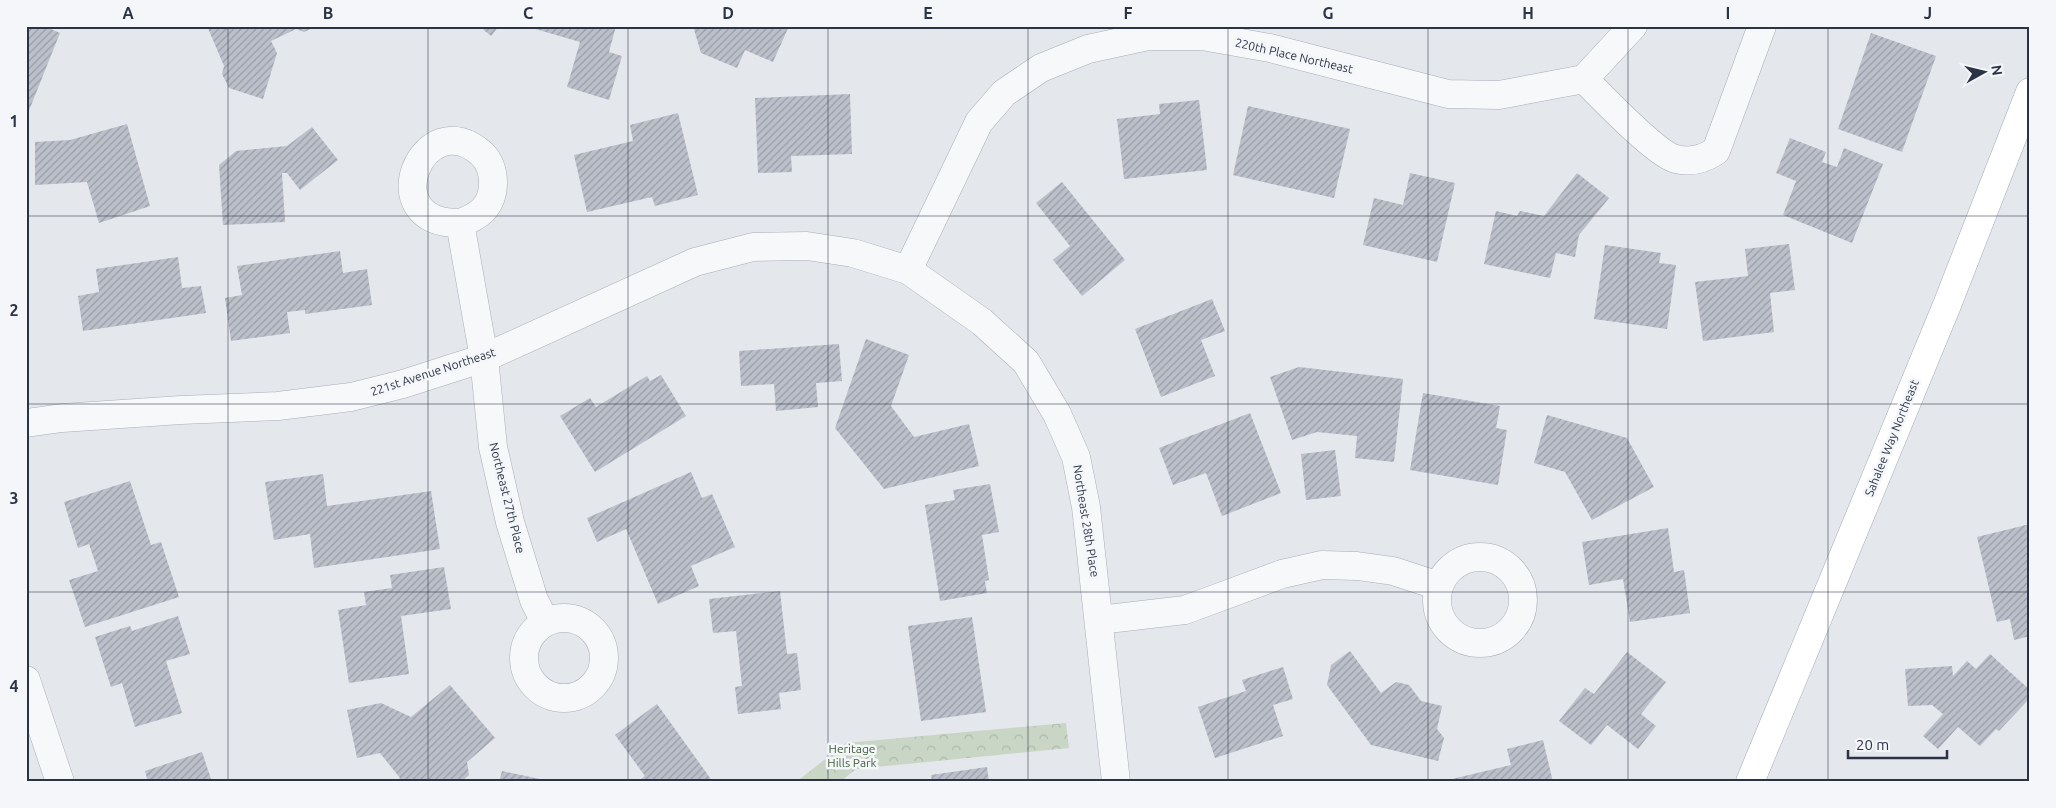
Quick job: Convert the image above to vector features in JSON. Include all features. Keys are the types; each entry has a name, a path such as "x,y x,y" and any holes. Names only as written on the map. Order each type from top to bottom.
{"main road":[{"name":"Sahalee Way Northeast","path":"1750,782 1943,315 2030,92"}],"street":[{"path":"1632,26 1584,79 1648,140 1674,159 1688,161 1705,159 1716,151 1762,26"},
{"name":"220th Place Northeast","path":"908,270 980,122 1004,93 1041,68 1088,50 1148,36 1202,36 1270,48 1448,94 1499,95 1584,79"},
{"name":"Northeast 27th Place","path":"460,223 484,358 493,447 506,503 534,600 545,622"},
{"name":"221st Avenue Northeast","path":"26,423 62,418 278,406 351,397 403,384 484,358 696,262 753,247 807,246 853,253 908,270"},
{"name":"Northeast 28th Place","path":"908,270 982,322 1026,362 1057,414 1076,458 1086,508 1116,782"},
{"path":"1099,620 1185,610 1282,574 1322,565 1393,570 1439,586"},
{"path":"26,680 60,782"}],"green space":[{"name":"Heritage Hills Park","path":"1066,723 1069,748 856,769 840,782 796,782 846,743"}],"building":[{"path":"26,26 44,26 60,33 26,118"},
{"path":"207,26 317,26 304,32 296,29 271,41 277,53 263,99 229,88 222,74 224,66"},
{"path":"479,26 499,26 491,36"},
{"path":"533,26 616,26 609,52 622,56 609,100 567,87 580,42 532,28"},
{"path":"693,26 789,26 773,62 745,50 737,68 701,53"},
{"path":"1871,33 1936,56 1902,152 1838,129"},
{"path":"850,94 852,154 791,156 792,172 758,173 755,98"},
{"path":"1199,100 1207,170 1124,179 1117,119 1160,114 1159,104"},
{"path":"1248,106 1350,129 1334,198 1233,175"},
{"path":"678,113 698,195 655,206 652,197 587,212 574,155 633,141 630,125"},
{"path":"127,124 150,206 99,223 87,182 35,185 35,142 70,140"},
{"path":"312,127 338,160 300,190 287,173 282,173 285,222 223,225 219,165 236,151 287,146"},
{"path":"1790,138 1826,152 1822,162 1837,167 1844,148 1883,164 1852,243 1783,215 1796,181 1776,173"},
{"path":"1410,173 1455,183 1437,262 1363,245 1374,198 1403,205"},
{"path":"1577,173 1609,198 1579,235 1575,257 1556,253 1550,278 1484,264 1496,211 1517,216 1520,211 1544,216"},
{"path":"1062,182 1125,260 1082,296 1053,260 1070,246 1036,203"},
{"path":"1789,244 1795,290 1770,293 1774,332 1703,341 1695,282 1748,276 1745,249"},
{"path":"1605,245 1661,253 1659,263 1676,265 1667,329 1594,319"},
{"path":"340,251 343,273 367,269 372,305 305,314 305,310 287,312 290,333 231,341 225,298 242,295 237,266"},
{"path":"178,257 182,288 201,286 206,313 83,331 78,296 99,292 96,269"},
{"path":"1212,299 1225,331 1201,340 1215,376 1161,397 1135,329"},
{"path":"866,339 909,355 891,406 914,437 969,424 979,466 884,489 835,428"},
{"path":"839,344 842,381 816,383 818,407 776,411 774,384 741,386 739,351"},
{"path":"1299,367 1403,379 1394,462 1355,458 1357,436 1317,432 1292,440 1270,377"},
{"path":"661,375 686,416 595,472 560,416 590,398 596,407 647,376 650,381"},
{"path":"1423,393 1500,406 1496,428 1507,430 1498,485 1410,470"},
{"path":"1250,413 1281,493 1222,516 1206,473 1173,485 1159,448"},
{"path":"1547,415 1627,438 1654,487 1592,520 1565,472 1534,463"},
{"path":"1335,450 1341,496 1306,500 1301,454"},
{"path":"691,472 702,498 712,494 735,547 691,566 699,586 658,604 626,529 597,542 587,518"},
{"path":"323,474 327,506 431,491 440,549 314,568 310,534 274,540 265,482"},
{"path":"130,481 151,545 161,542 179,597 85,627 69,580 98,571 89,544 78,548 64,502"},
{"path":"990,484 999,532 982,535 989,580 985,581 987,593 940,601 925,505 955,500 953,490"},
{"path":"2030,524 2030,636 2014,640 2010,619 1997,622 1977,537"},
{"path":"1668,528 1674,572 1684,570 1690,613 1630,622 1623,579 1589,585 1582,542"},
{"path":"444,567 451,609 401,616 409,674 349,683 338,610 366,605 364,592 392,588 390,575"},
{"path":"780,591 787,654 797,653 801,690 779,693 781,709 738,714 735,687 742,686 736,631 713,633 709,599"},
{"path":"178,616 190,654 166,661 182,713 135,727 122,683 111,687 95,637 130,626 132,631"},
{"path":"972,617 986,712 921,721 908,626"},
{"path":"1350,651 1381,693 1396,682 1409,685 1421,701 1442,706 1437,729 1444,738 1438,761 1371,745 1327,685 1331,665"},
{"path":"1627,652 1666,682 1641,714 1656,726 1638,749 1607,725 1591,745 1559,721 1585,688 1594,694"},
{"path":"1990,654 2030,690 2030,698 1999,731 1996,729 1980,746 1958,727 1938,749 1923,736 1943,714 1932,705 1908,706 1905,669 1952,666 1953,676 1967,661 1976,669"},
{"path":"1283,667 1293,699 1273,705 1283,736 1215,758 1198,707 1246,691 1242,680"},
{"path":"450,685 495,738 467,762 469,775 461,782 396,782 400,778 380,753 357,758 347,710 381,703 411,717"},
{"path":"657,704 713,782 637,782 645,776 615,735"},
{"path":"1543,740 1553,782 1453,782 1452,779 1511,765 1507,749"},
{"path":"202,752 212,782 148,782 145,771"},
{"path":"987,767 989,782 932,782 931,775"},
{"path":"502,771 540,779 539,782 499,782"}]}
